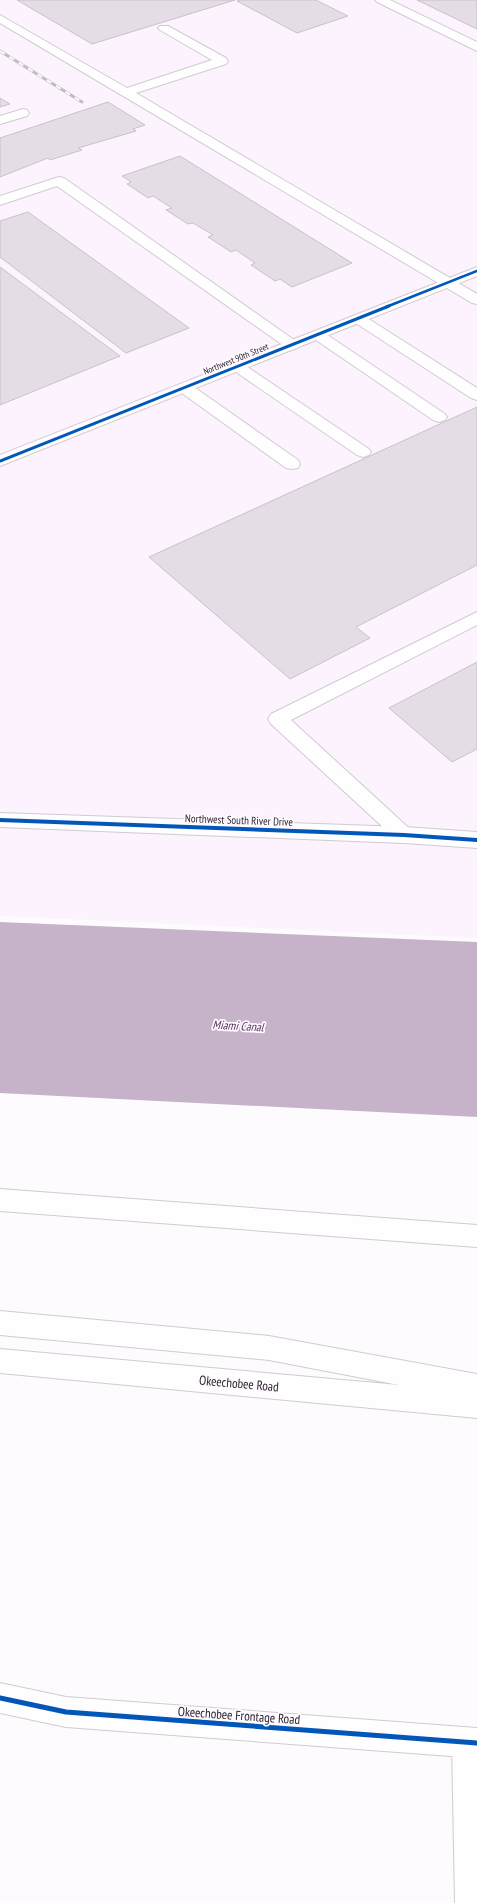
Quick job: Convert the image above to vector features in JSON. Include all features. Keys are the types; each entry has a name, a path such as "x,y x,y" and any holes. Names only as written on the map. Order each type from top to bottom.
{"main road":[{"path":"381,0 477,47"},
{"path":"0,18 449,282 477,300"},
{"path":"126,92 222,61 164,28"},
{"path":"0,120 22,113"},
{"path":"0,201 59,181 292,345"},
{"name":"Northwest 90th Street","path":"0,461 477,272"},
{"path":"359,319 477,395"},
{"path":"318,335 439,417"},
{"path":"238,367 363,452"},
{"path":"185,388 292,464"},
{"path":"404,834 278,719 477,618"},
{"name":"Northwest South River Drive","path":"0,820 66,824 404,834 477,840"},
{"path":"0,1200 477,1236"},
{"path":"0,1323 269,1348 477,1387"},
{"name":"Okeechobee Road","path":"0,1360 477,1405"},
{"name":"Okeechobee Frontage Road","path":"0,1698 66,1712 472,1743"},
{"path":"471,1903 472,1743"}],"shaded area":[{"path":"0,0 477,0 477,938 0,916"}],"water":[{"name":"Miami Canal","path":"0,922 477,942 477,1117 0,1093"}],"building":[{"path":"17,0 235,0 92,44"},
{"path":"316,0 348,16 297,33 237,1"},
{"path":"417,0 477,0 477,29"},
{"path":"0,98 10,104 0,107"},
{"path":"108,102 145,125 133,129 136,131 78,148 82,150 50,160 48,158 0,177 0,138"},
{"path":"180,156 352,263 292,287 280,279 275,281 251,265 255,263 236,250 231,252 208,237 213,235 193,223 188,224 166,210 172,208 153,196 148,198 127,184 131,182 122,176"},
{"path":"28,212 189,328 126,353 0,257 0,221"},
{"path":"0,267 120,356 0,405"},
{"path":"477,407 477,565 356,627 370,638 290,679 149,557"},
{"path":"477,662 477,749 452,762 389,708"}],"railway":[{"path":"0,51 82,102"}],"cycle path":[{"path":"0,461 477,271"},
{"path":"0,820 404,835 477,840"},
{"path":"0,1698 66,1712 477,1743"}]}
